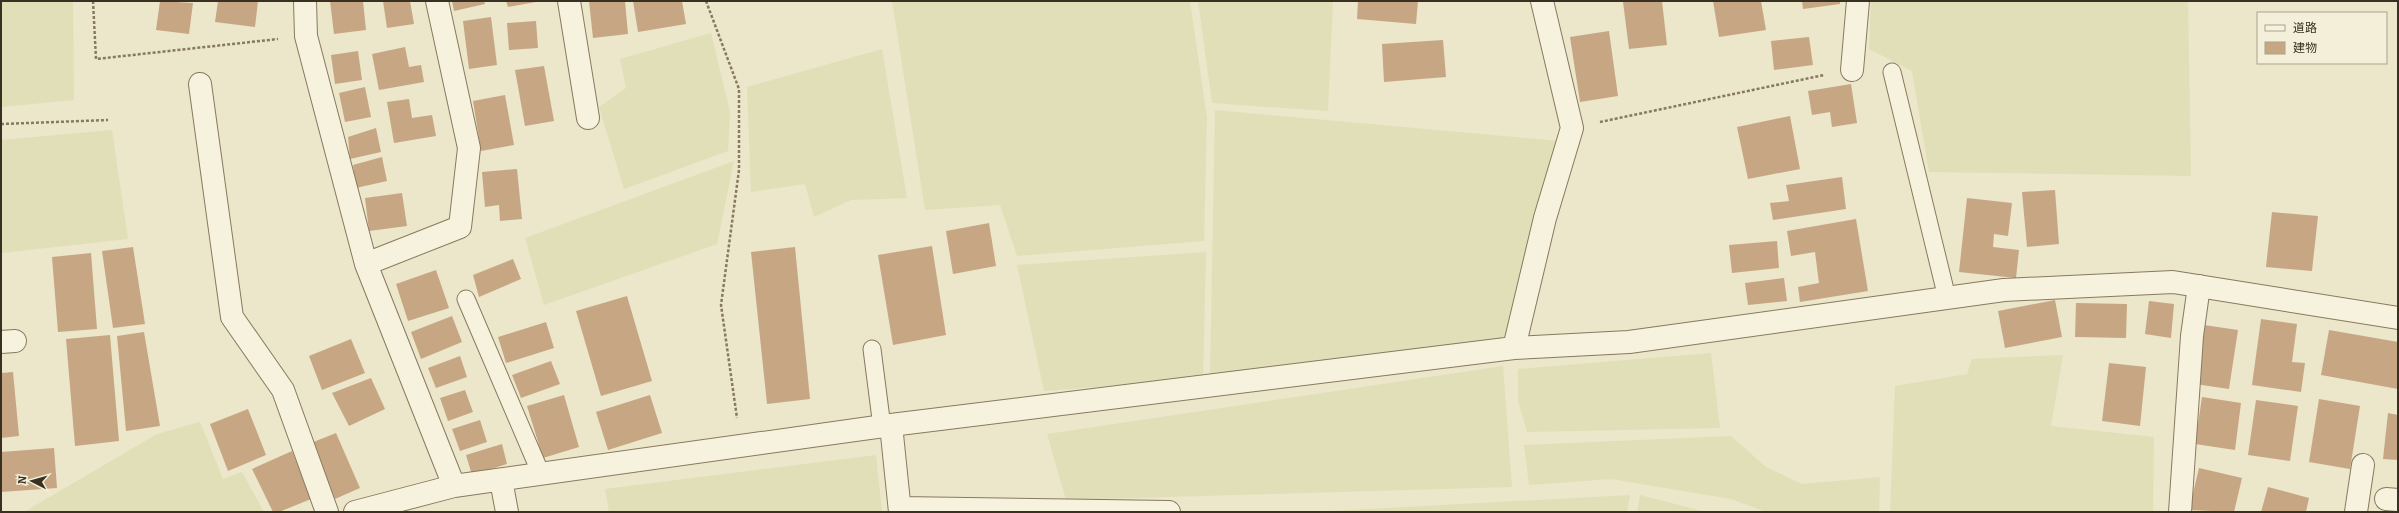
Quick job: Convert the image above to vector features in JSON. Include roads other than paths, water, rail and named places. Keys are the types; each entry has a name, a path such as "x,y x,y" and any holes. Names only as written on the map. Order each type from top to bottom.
{"street":[{"path":"305,1 306,36 366,264 454,486"},
{"path":"366,264 460,227 469,148 436,1"},
{"path":"569,1 588,118"},
{"path":"1514,348 1545,218 1572,128 1542,1"},
{"path":"1852,70 1858,1"},
{"path":"200,84 232,317 283,390 327,512"},
{"path":"355,512 454,486 886,426 1514,348 1629,342 2004,290 2173,282 2398,318"},
{"path":"2180,512 2192,336 2199,286"},
{"path":"886,426 900,510 1170,512"},
{"path":"2356,512 2363,465"},
{"path":"501,480 507,512"}],"lane":[{"path":"1892,72 1947,298"},
{"path":"466,299 541,474"},
{"path":"872,349 886,426"}]}
